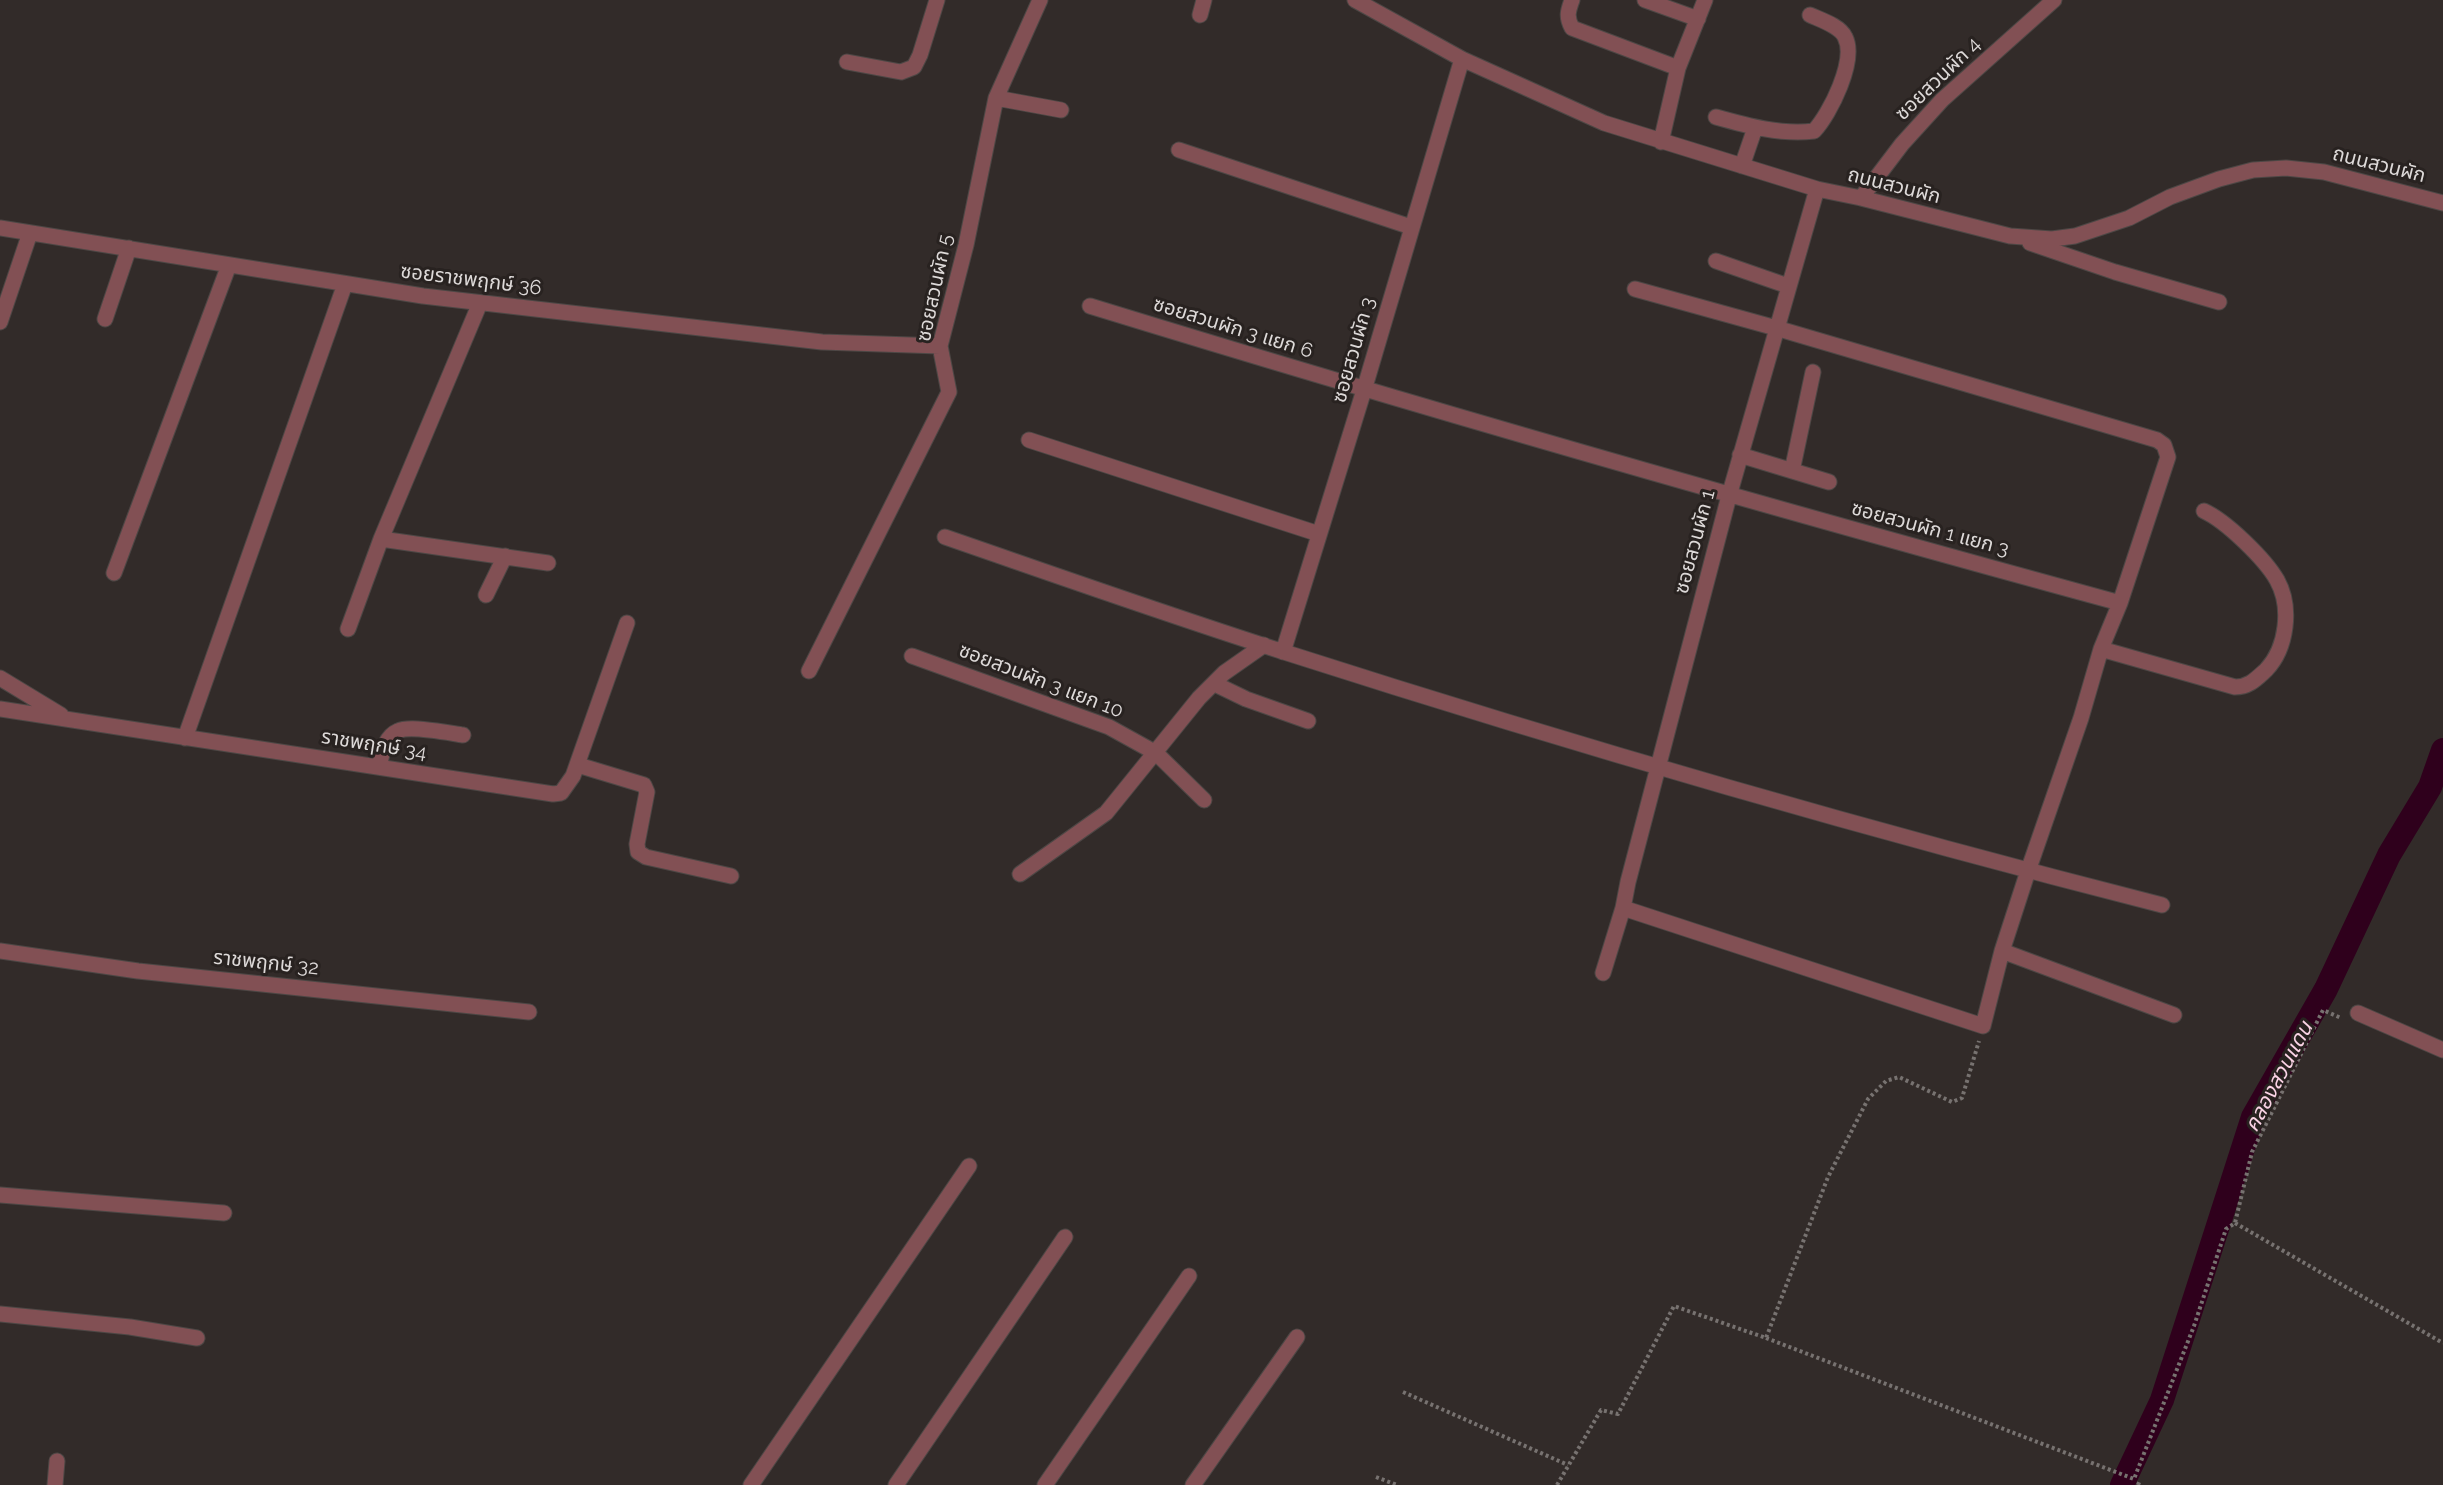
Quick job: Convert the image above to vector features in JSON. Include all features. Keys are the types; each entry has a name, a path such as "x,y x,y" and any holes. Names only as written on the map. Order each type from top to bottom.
{"street":[{"path":"847,62 901,72 914,67 937,0"},
{"name":"ซอยสวนผัก 5","path":"809,671 949,392 940,346 966,245 996,98 1040,0"},
{"name":"ถนนสวนผัก","path":"1355,0 1461,59 1604,123 1817,189 2010,236 2052,239 2075,237 2129,218 2170,197 2219,179 2253,170 2286,168 2324,172 2443,203"},
{"path":"1572,0 1567,13 1572,28 1678,68"},
{"path":"1645,0 1698,19"},
{"path":"1661,142 1678,68 1705,0"},
{"name":"ซอยสวนผัก 4","path":"1861,198 1902,144 1942,100 2054,0"},
{"path":"1716,117 1755,128 1803,133 1814,131 1825,120 1840,85 1850,51 1845,35 1827,22 1810,15"},
{"name":"ซอยสวนผัก 3","path":"1283,652 1364,390 1461,59"},
{"path":"996,98 1060,110"},
{"path":"1742,166 1755,128"},
{"path":"1179,150 1411,227"},
{"name":"ซอยสวนผัก 1","path":"1603,973 1623,909 1740,455 1817,189"},
{"name":"ซอยราชพฤกษ์ 36","path":"0,228 345,284 480,303 822,342 940,346"},
{"path":"0,322 30,233"},
{"path":"2010,236 2115,272 2219,302"},
{"path":"105,319 129,248"},
{"path":"1716,261 1788,286"},
{"path":"114,573 229,265"},
{"path":"185,738 345,284"},
{"path":"1623,909 1983,1026 2002,951 2028,871 2101,649 2120,603 2168,458 2164,445 2157,440 1635,289"},
{"path":"348,629 381,539 480,303"},
{"name":"ซอยสวนผัก 3 แยก 6","path":"1090,306 1364,390 1729,496"},
{"path":"1792,471 1813,372"},
{"path":"1029,440 1319,534"},
{"path":"1740,455 1829,482"},
{"name":"ซอยสวนผัก 1 แยก 3","path":"1729,496 2120,603"},
{"path":"2101,649 2235,687 2243,687 2252,683 2276,659 2282,641 2287,610 2277,580 2243,540 2219,517 2204,511"},
{"path":"945,537 1283,652 1658,767 2028,871 2162,905"},
{"path":"381,539 548,562"},
{"path":"486,595 505,556"},
{"name":"ราชพฤกษ์ 34","path":"0,709 553,794 561,793 567,787 578,765 627,623"},
{"path":"1020,874 1106,813 1199,698 1224,673 1264,645"},
{"name":"ซอยสวนผัก 3 แยก 10","path":"912,656 1109,727 1156,753 1204,800"},
{"path":"0,678 69,720"},
{"path":"1215,684 1246,699 1308,721"},
{"path":"379,767 389,738 398,730 463,735"},
{"path":"578,765 644,785 647,792 637,844 638,852 646,857 731,876"},
{"name":"ราชพฤกษ์ 32","path":"0,951 138,971 529,1012"},
{"path":"2002,951 2174,1015"},
{"path":"2351,1016 2443,1050"},
{"path":"751,1485 969,1166"},
{"path":"0,1195 224,1213"},
{"path":"896,1485 1065,1237"},
{"path":"1045,1485 1189,1276"},
{"path":"0,1314 130,1327 197,1338"},
{"path":"1193,1485 1297,1337"},
{"path":"55,1485 57,1461"}],"path":[{"path":"1557,1485 1601,1410 1618,1414 1674,1306 1766,1338 2134,1479 2194,1326 2226,1229 2235,1223 2252,1152 2323,1010 2351,1016"},
{"path":"1766,1338 1828,1177 1868,1099 1886,1081 1899,1077 1952,1102 1962,1098 1983,1026"},
{"path":"2235,1223 2443,1343"},
{"path":"1403,1392 1568,1465"},
{"path":"1376,1477 1397,1485"}],"waterway":[{"name":"คลองสวนแดน","path":"2122,1485 2162,1400 2253,1117 2326,989 2389,855 2430,787 2443,750"}]}
